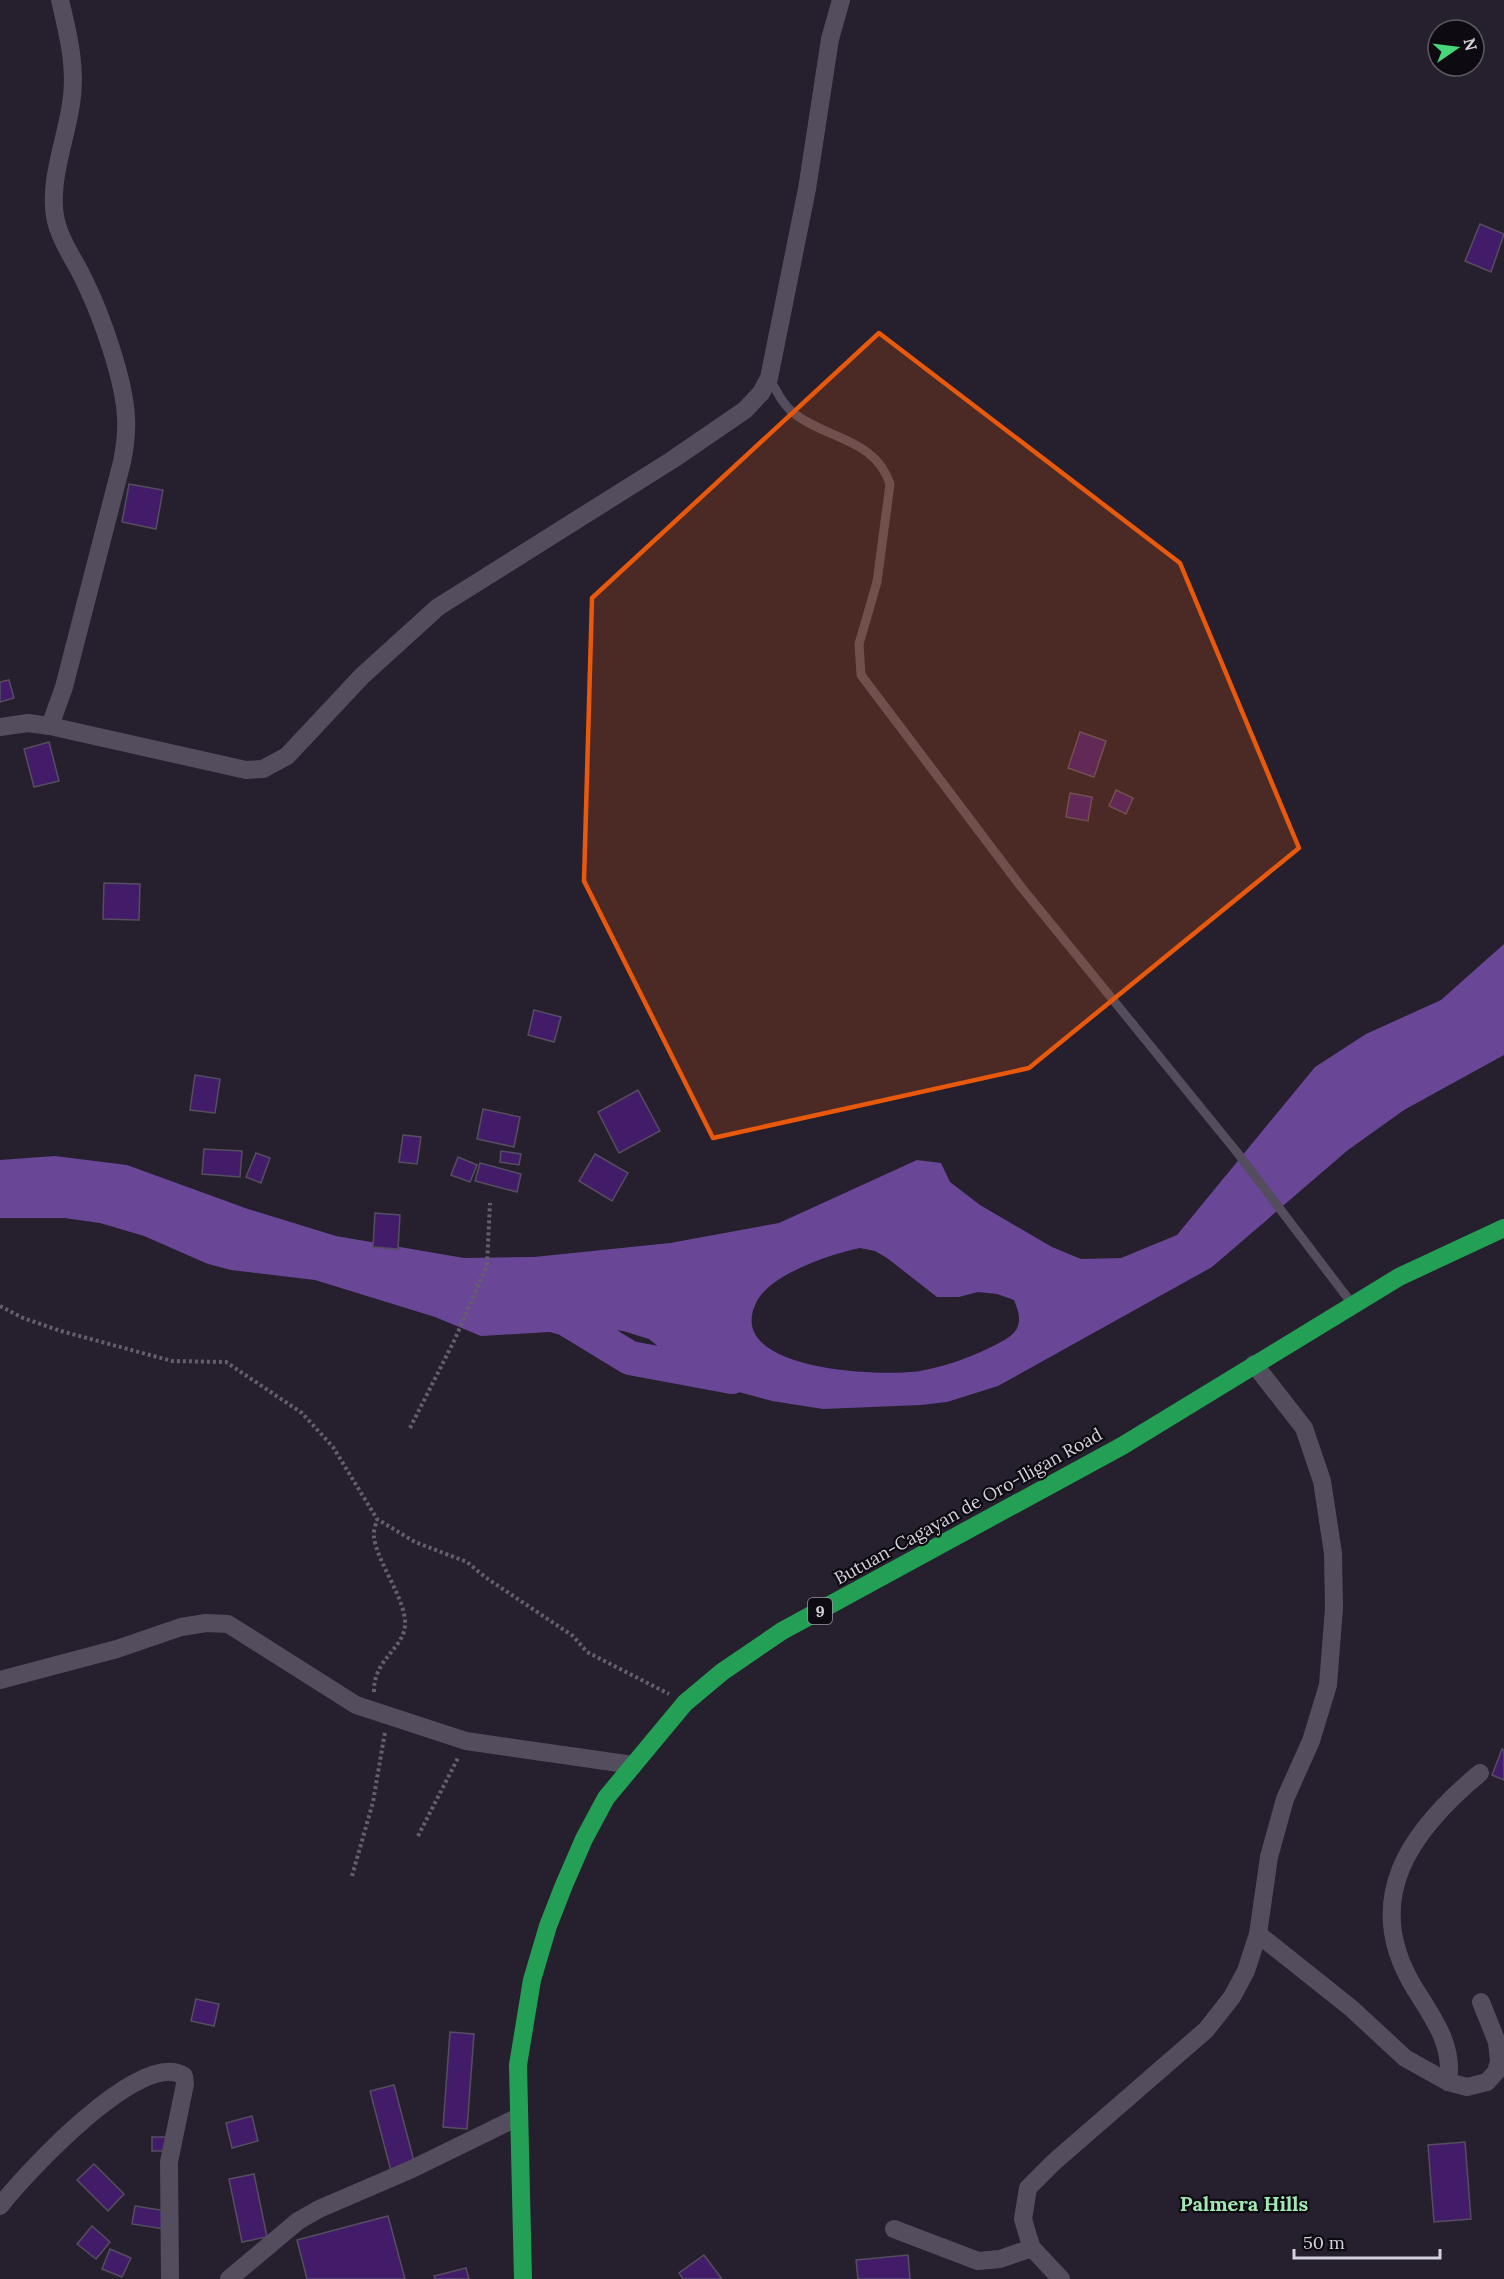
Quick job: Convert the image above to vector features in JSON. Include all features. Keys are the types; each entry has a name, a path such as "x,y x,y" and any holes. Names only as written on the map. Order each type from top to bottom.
{"highway":[{"name":"Butuan-Cagayan de Oro-Iligan Road","path":"523,2279 518,2065 532,1980 548,1926 584,1839 606,1798 686,1702 722,1672 782,1631 1113,1451 1399,1277 1504,1228"}],"street":[{"path":"50,726 64,687 122,462 126,434 124,398 106,340 91,294 63,240 54,213 55,193 72,103 74,71 60,0"},
{"path":"0,727 28,723 50,726 246,770 272,765 301,744 362,676 438,607 672,460 745,410 761,393 769,378 807,189 830,39 841,0"},
{"path":"1061,2279 1032,2247 1023,2219 1028,2188 1054,2162 1206,2030 1232,1997 1246,1971 1258,1934 1271,1848 1285,1799 1311,1741 1328,1685 1332,1648 1333,1564 1322,1481 1304,1428 1254,1364"},
{"path":"0,1680 117,1649 181,1627 207,1623 228,1624 356,1705 466,1741 633,1765"},
{"path":"1448,2082 1449,2058 1438,2024 1398,1957 1392,1923 1392,1894 1395,1880 1407,1854 1433,1819 1480,1773"},
{"path":"1258,1934 1351,2008 1405,2058 1448,2082 1478,2086 1487,2082 1496,2072 1500,2053 1481,2002"},
{"path":"0,2206 56,2144 93,2111 123,2089 168,2070 177,2071 184,2076 185,2084 169,2162 170,2279"},
{"path":"229,2279 298,2222 319,2209 412,2169 518,2117"},
{"path":"894,2229 978,2261 1000,2259 1032,2247"}],"lane":[{"path":"769,378 786,407 797,416 876,456 885,468 891,484 877,582 859,644 861,675 1023,888 1236,1151 1353,1305"}],"path":[{"path":"410,1428 458,1331 487,1265 490,1203"},
{"path":"0,1306 23,1318 61,1331 172,1361 226,1362 303,1413 333,1447 377,1519 416,1542 467,1562 485,1577 573,1636 594,1656 686,1702"},
{"path":"352,1876 373,1802 387,1715 374,1696 374,1682 382,1661 399,1641 405,1626 400,1605 373,1537 377,1519"},
{"path":"418,1836 466,1741"}],"highlighted area":[{"path":"879,333 1180,563 1299,848 1029,1068 713,1138 584,881 592,598"}],"shaded area":[{"path":"1504,944 1504,1055 1404,1110 1348,1150 1212,1267 998,1386 947,1402 823,1409 772,1401 716,1386 692,1374 649,1339 623,1331 599,1329 481,1336 435,1317 315,1280 231,1270 208,1264 144,1236 100,1223 64,1218 0,1218 0,1160 55,1156 127,1165 248,1209 336,1236 464,1258 534,1257 670,1243 779,1223 917,1160 941,1163 950,1182 980,1205 1052,1247 1081,1259 1121,1258 1177,1235 1315,1067 1366,1034 1441,1000","holes":["860,1248 875,1251 937,1297 959,1297 978,1292 997,1294 1014,1300 1019,1319 1016,1330 1002,1342 962,1360 920,1371 901,1373 842,1370 811,1364 783,1355 762,1342 752,1324 757,1301 775,1282 818,1260 834,1255"]}],"building":[{"path":"1480,224 1504,234 1491,272 1465,261"},
{"path":"129,484 163,490 156,529 122,522"},
{"path":"9,680 14,698 0,702 0,682"},
{"path":"1080,732 1106,741 1094,777 1068,768"},
{"path":"49,742 59,781 34,787 24,749"},
{"path":"1116,790 1133,798 1126,814 1109,806"},
{"path":"1070,793 1092,797 1088,821 1066,817"},
{"path":"104,883 140,884 139,920 103,919"},
{"path":"534,1010 561,1017 554,1042 528,1035"},
{"path":"195,1075 220,1079 215,1113 190,1110"},
{"path":"638,1090 660,1131 619,1153 598,1112"},
{"path":"483,1109 520,1117 514,1147 477,1139"},
{"path":"403,1135 421,1137 417,1164 399,1162"},
{"path":"204,1149 242,1151 240,1177 202,1174"},
{"path":"501,1151 521,1154 519,1165 500,1162"},
{"path":"256,1153 270,1158 261,1183 246,1177"},
{"path":"595,1154 628,1173 612,1201 579,1181"},
{"path":"458,1157 477,1165 470,1182 451,1175"},
{"path":"480,1163 521,1174 517,1192 475,1181"},
{"path":"375,1213 400,1215 398,1249 373,1247"},
{"path":"1502,1749 1504,1750 1504,1780 1492,1775"},
{"path":"196,1999 219,2004 214,2026 191,2021"},
{"path":"450,2032 474,2034 467,2129 443,2127"},
{"path":"394,2085 415,2165 391,2171 370,2091"},
{"path":"252,2116 258,2141 232,2148 226,2123"},
{"path":"152,2137 168,2137 168,2151 152,2151"},
{"path":"1465,2142 1471,2219 1434,2222 1428,2145"},
{"path":"94,2164 124,2194 108,2211 77,2180"},
{"path":"254,2174 267,2237 242,2242 229,2179"},
{"path":"135,2206 167,2211 164,2229 132,2224"},
{"path":"388,2216 405,2279 307,2279 297,2240"},
{"path":"92,2226 110,2242 96,2259 77,2244"},
{"path":"110,2249 131,2258 122,2277 102,2269"},
{"path":"704,2255 722,2279 683,2279 679,2273"},
{"path":"908,2255 910,2279 858,2279 856,2260"},
{"path":"466,2268 469,2279 435,2279 434,2276"}],"waterway":[{"path":"541,1312 566,1319 630,1358 732,1377"}],"district":[{"name":"Palmera Hills","path":"1244,2203"}]}
